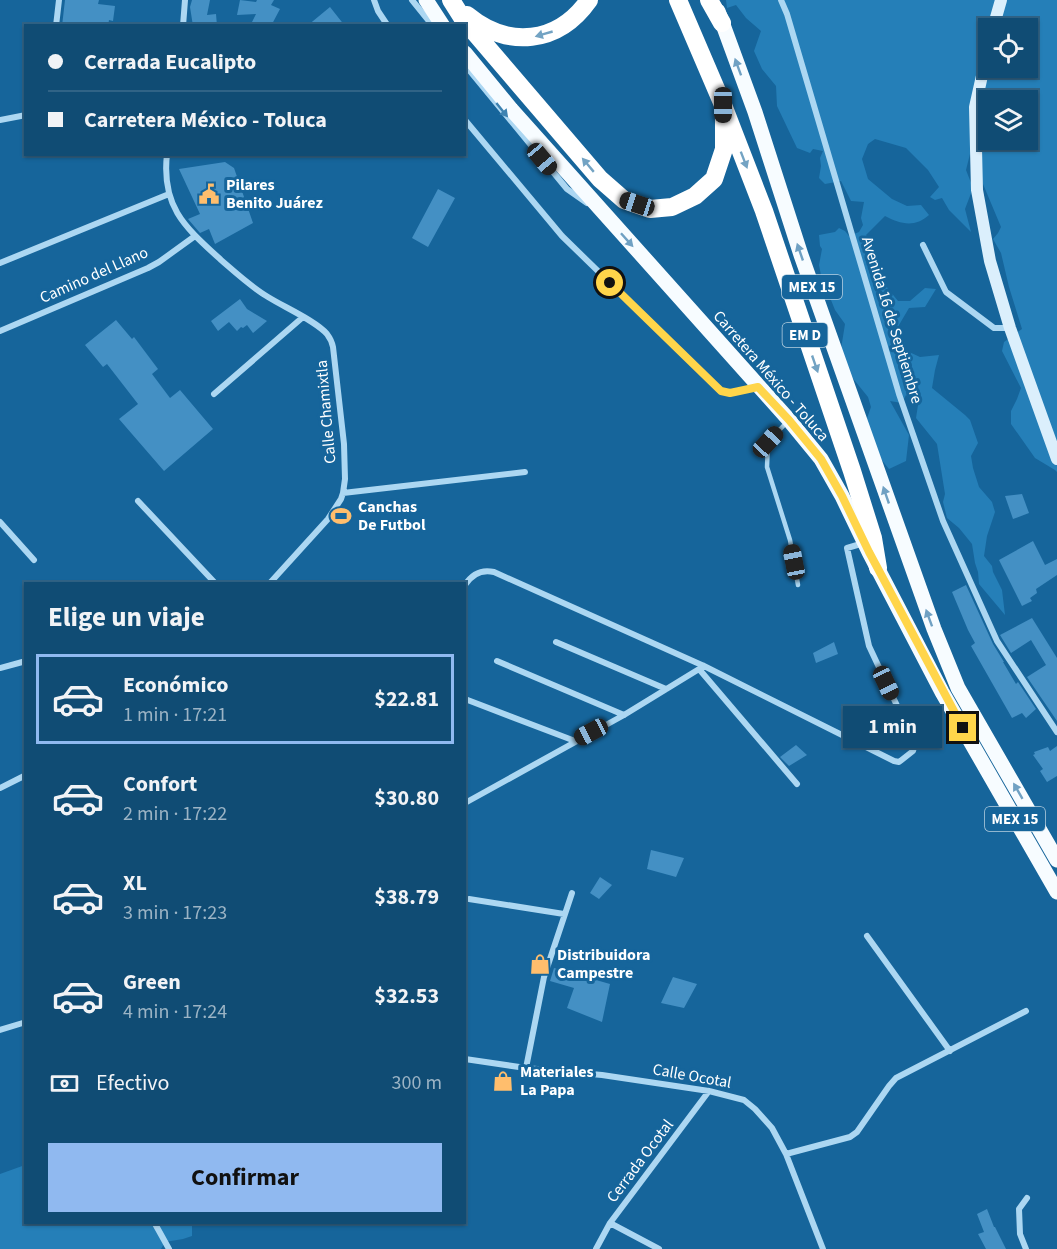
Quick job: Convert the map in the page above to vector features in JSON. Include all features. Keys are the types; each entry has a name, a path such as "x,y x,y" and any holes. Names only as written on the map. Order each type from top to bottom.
{"highway":[{"path":"451,1 477,23 501,34 529,38 556,30 580,13 590,0"},
{"name":"EM D","path":"678,0 723,105 764,211 873,538 878,568"},
{"path":"709,0 722,23"},
{"path":"451,1 463,19 600,179 624,200 651,209 672,207 695,196 708,184 714,178 724,149 723,105"}],"main road":[{"path":"426,0 442,24"},
{"name":"MEX 15","path":"715,0 755,112 801,255 934,629 958,688 1057,860"},
{"name":"Carretera México - Toluca","path":"466,54 511,109 789,420 821,459 968,738 1057,892"}],"street":[{"path":"56,24 58,0"},
{"path":"183,24 184,0"},
{"path":"374,0 387,24"},
{"path":"412,0 431,24"},
{"name":"Avenida 16 de Septiembre","path":"781,0 899,394 943,521 997,641 1057,732"},
{"path":"996,18 1001,0"},
{"path":"466,66 567,189 605,215"},
{"path":"982,78 975,107 977,190 990,261 1010,328 1057,459"},
{"path":"0,120 24,115"},
{"path":"466,121 562,236 721,391 730,393 758,387"},
{"name":"Calle Chamixtla","path":"167,156 166,178 169,194 177,214 195,236 246,282 320,327 330,338 344,444 344,493"},
{"path":"0,263 169,194"},
{"name":"Camino del Llano","path":"0,331 148,268 195,236"},
{"path":"923,245 946,292 994,328 1010,328"},
{"path":"214,394 303,317"},
{"path":"271,582 328,519 344,493 525,472"},
{"path":"138,501 214,582"},
{"path":"0,522 34,560"},
{"path":"466,584 472,575 486,570 494,572 702,668 894,762 899,762 913,751 915,744 868,646 848,548 864,543"},
{"path":"556,642 666,689"},
{"path":"0,668 24,662"},
{"path":"497,662 624,715"},
{"path":"466,802 624,715 702,668"},
{"path":"702,668 797,784"},
{"path":"466,699 575,741"},
{"path":"0,788 24,776"},
{"path":"526,1068 544,977 572,893"},
{"path":"470,899 564,914"},
{"path":"867,936 950,1051"},
{"path":"786,1154 849,1137 857,1132 896,1078 1026,1011"},
{"path":"0,1030 24,1023"},
{"name":"Calle Ocotal","path":"466,1059 526,1068 602,1075 708,1091 744,1100 772,1128 786,1154 824,1249"},
{"name":"Cerrada Ocotal","path":"596,1249 610,1223 708,1091"},
{"path":"1026,1249 1020,1234 1018,1209 1027,1198"},
{"path":"610,1223 659,1249"},
{"path":"155,1224 169,1249"}],"lane":[{"path":"789,420 768,442 768,467 789,540 798,585"}],"shaded area":[{"path":"726,0 1057,0 1057,472 1035,458 1011,424 1011,411 1021,388 1002,351 1004,342 1022,329 1001,253 993,239 1001,227 983,184 972,146 966,170 973,188 965,209 971,232 949,210 942,198 935,200 930,197 939,187 928,170 906,148 875,139 868,144 862,159 868,179 892,199 907,206 921,205 929,215 913,223 896,221 885,216 866,235 869,239 870,251 886,286 898,301 910,301 925,288 936,289 925,307 909,308 899,325 907,351 920,357 939,355 932,388 970,420 978,443 971,456 973,468 979,487 992,502 995,512 987,536 984,556 992,566 1002,590 1005,615 979,584 972,544 947,518 943,502 945,494 937,444 916,418 918,405 906,395 902,403 890,401 909,435 906,461 889,469 867,442 864,427 871,407 868,397 842,365 841,349 845,324 824,291 819,265 822,249 819,235 835,232 839,228 849,236 859,232 863,225 861,218 864,202 851,201 841,181 825,184 819,178 820,158 823,151 813,149 810,153 797,148 777,106 776,86 762,69 754,51 761,31 746,18 736,5 727,8"},
{"path":"24,1165 24,1224 160,1224 162,1226 192,1224 192,1236 165,1242 161,1249 0,1249 0,1174"}],"building":[{"path":"65,0 99,0 98,4 115,6 113,21 109,20 108,24 62,24"},
{"path":"192,0 210,0 207,15 216,14 217,24 193,24 190,7"},
{"path":"240,0 256,2 257,0 274,0 271,5 280,9 272,24 251,24 256,14 237,15"},
{"path":"330,7 343,24 309,24"},
{"path":"225,162 234,168 253,223 215,244 209,229 200,233 188,219 200,214 179,169"},
{"path":"438,189 455,198 428,247 412,238"},
{"path":"240,299 247,309 267,321 253,333 247,325 237,331 229,322 218,331 211,321"},
{"path":"116,320 132,339 134,337 158,369 152,374 170,398 180,390 213,429 164,471 119,419 138,404 107,364 103,367 85,345"},
{"path":"1022,494 1029,513 1013,519 1005,496"},
{"path":"1033,541 1045,565 1057,559 1057,575 1036,589 1037,593 1030,598 1032,601 1022,606 999,560"},
{"path":"966,585 1003,662 1016,684 1018,682 1036,709 1026,718 1022,713 1012,718 971,646 975,643 952,592"},
{"path":"1032,618 1057,658 1057,721 1027,677 1046,665 1031,640 1011,653 1000,635"},
{"path":"834,642 838,654 816,663 813,653"},
{"path":"796,745 807,755 789,766 780,757"},
{"path":"1057,746 1057,776 1047,782 1040,771 1043,769 1033,755 1034,752 1048,747 1050,751"},
{"path":"651,850 684,858 676,877 647,869"},
{"path":"600,877 612,885 599,899 590,893"},
{"path":"554,968 610,984 602,1022 567,1008 574,988 550,981"},
{"path":"673,977 697,984 684,1008 661,1003"},
{"path":"987,1209 1006,1249 986,1249 978,1234 984,1232 977,1214"}],"place":[{"name":"Pilares Benito Juárez","path":"209,194"},
{"name":"Canchas De Futbol","path":"341,516"},
{"name":"Distribuidora Campestre","path":"540,964"},
{"name":"Materiales La Papa","path":"503,1081"}],"route":[{"path":"610,283 721,391 730,393 758,387 821,459 963,728"}]}
